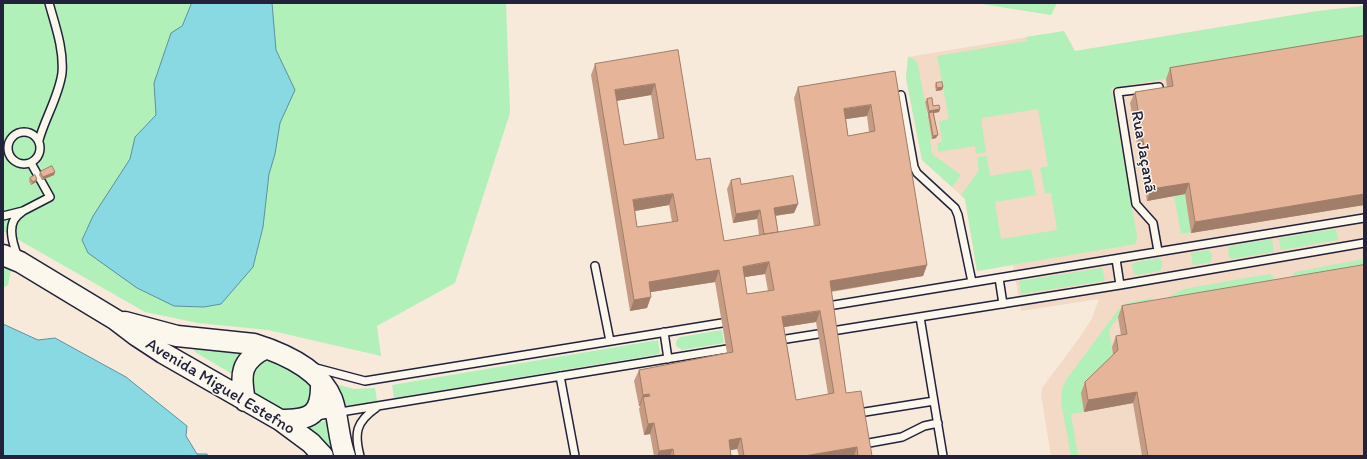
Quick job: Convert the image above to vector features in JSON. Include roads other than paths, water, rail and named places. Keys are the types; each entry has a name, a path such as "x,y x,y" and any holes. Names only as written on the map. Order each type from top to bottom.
{"main road":[{"name":"Avenida Miguel Estefno","path":"10,254 116,320 156,349 280,420 311,444 322,456"},
{"name":"Avenida Miguel Estefno","path":"116,320 177,336 236,341 266,348 300,364 321,382 331,398 336,413 345,456"},
{"path":"245,401 243,387 244,367 254,354 266,348"},
{"path":"280,420 308,418 320,404 321,382"}],"lane":[{"path":"39,140 31,133 20,132 9,143 8,148 11,157 18,164 31,163 39,155 41,150 39,140 44,123 55,98 62,73 61,50 49,3"},
{"name":"Rua Jaçanã","path":"1158,251 1153,222 1136,204 1118,92 1159,87"},
{"path":"901,95 914,167 917,173 955,208 958,215 972,282"},
{"path":"3,157 11,157"},
{"path":"3,216 23,210 50,197 31,163"},
{"path":"10,254 14,247 12,230 14,220 23,210"},
{"path":"828,306 1364,218"},
{"path":"832,332 1364,243"},
{"path":"1116,259 1120,285"},
{"path":"595,266 610,341"},
{"path":"999,278 1003,304"},
{"path":"920,317 944,456"},
{"path":"300,364 365,381 722,323"},
{"path":"664,332 668,359"},
{"path":"780,340 818,334"},
{"path":"308,418 726,349"},
{"path":"560,376 575,456"},
{"path":"865,412 934,400"},
{"path":"360,456 356,444 356,432 359,424 368,414 378,407"},
{"path":"869,443 902,438 924,426 938,423"}],"water":[{"path":"192,3 272,3 276,50 295,90 280,123 275,154 269,174 263,227 253,267 221,304 204,307 174,306 137,288 88,253 82,240 93,216 130,159 135,137 156,115 154,83 171,33 182,26"},
{"path":"3,324 38,340 55,338 126,377 187,426 186,436 197,454 207,454 208,456 3,456"}]}
